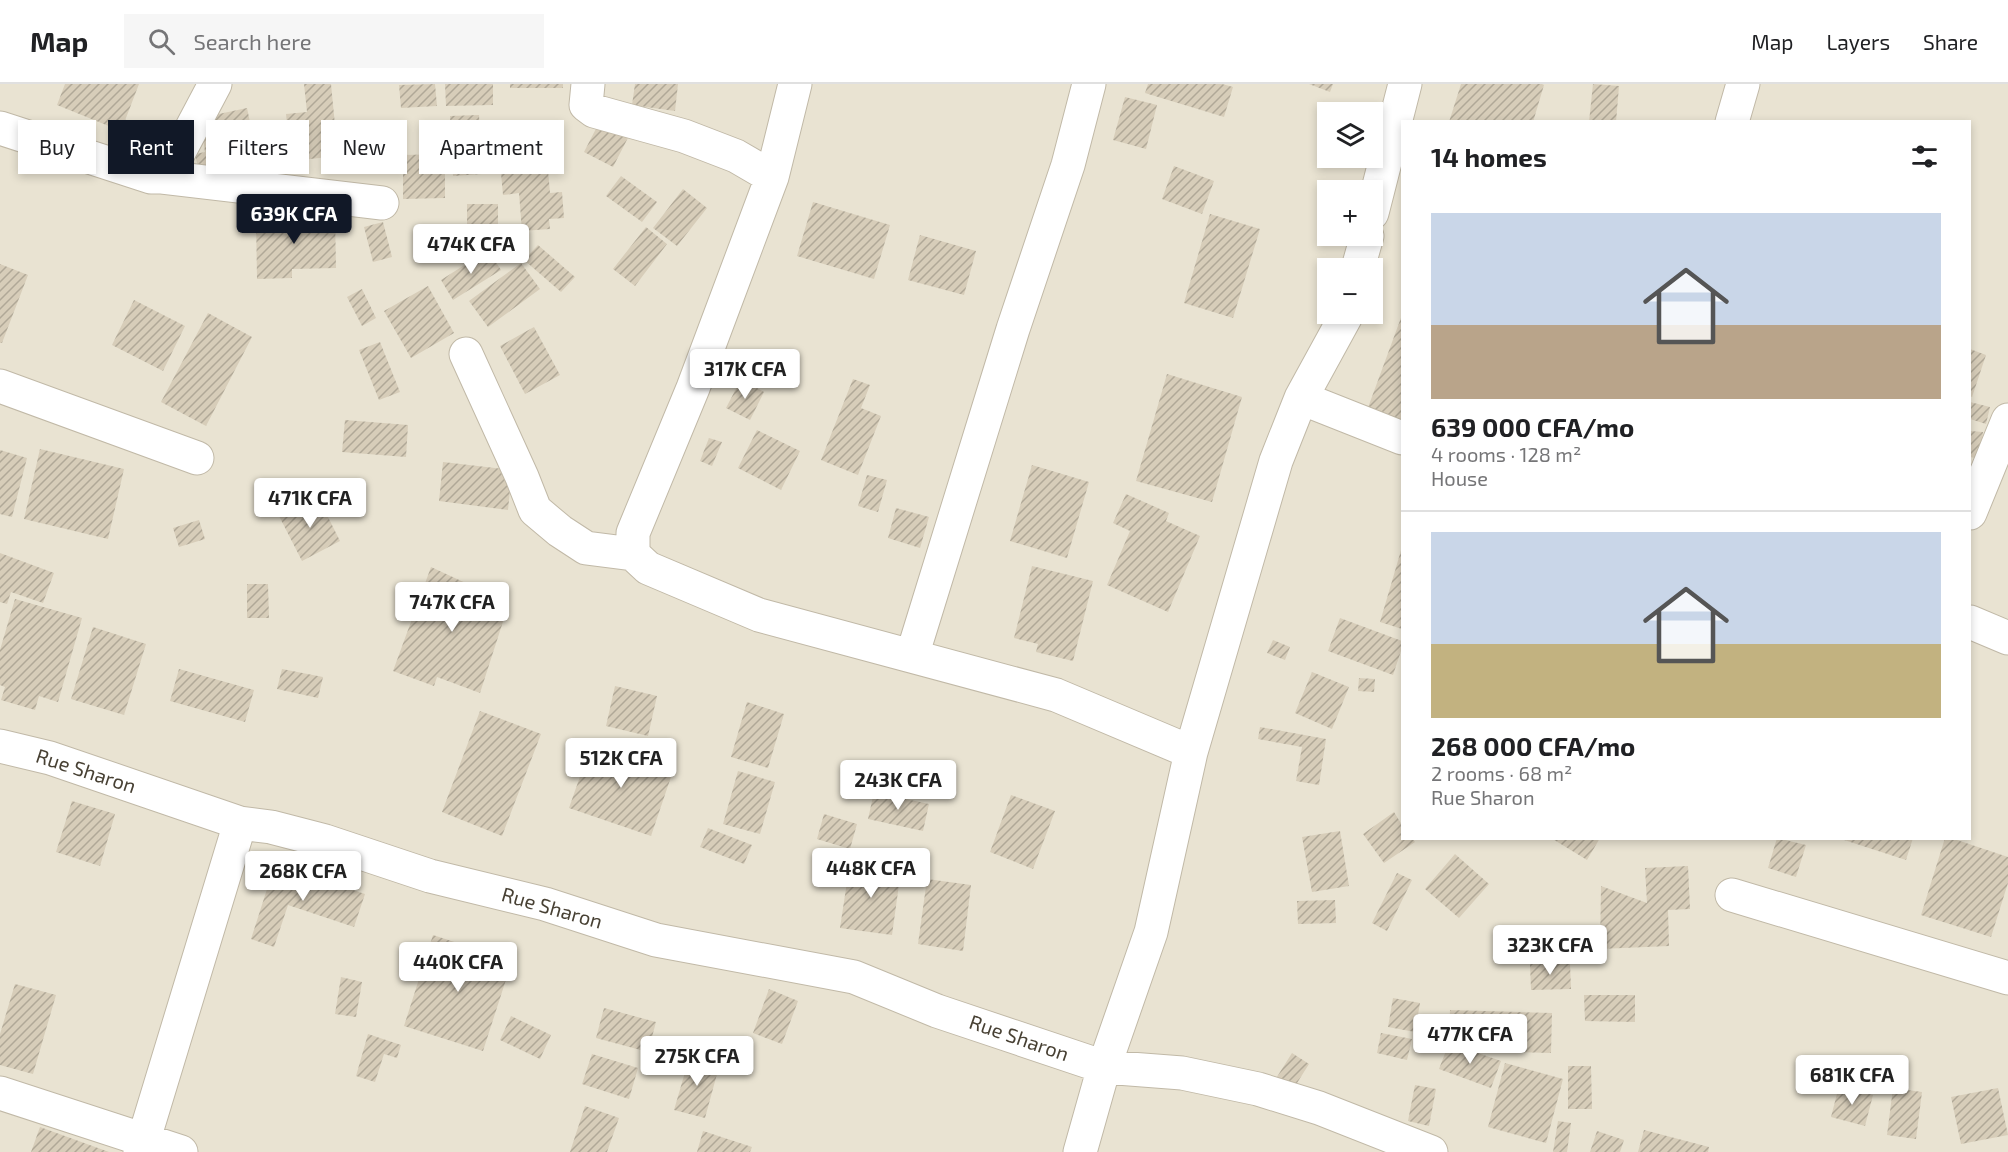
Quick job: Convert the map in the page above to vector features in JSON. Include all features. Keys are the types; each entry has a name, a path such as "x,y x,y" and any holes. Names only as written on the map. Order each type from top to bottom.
{"street":[{"path":"162,177 169,171 215,84"},
{"path":"588,84 586,105 594,111 684,136 736,156 772,177"},
{"path":"633,554 633,533 693,388 772,177 795,84"},
{"path":"912,656 1013,329 1068,165 1089,84"},
{"path":"1380,180 1405,84"},
{"path":"1733,120 1743,84"},
{"path":"0,128 151,177 382,203"},
{"path":"1080,1152 1104,1067 1151,932 1191,752 1276,461 1301,398 1342,324"},
{"path":"466,354 535,510 560,531 586,548 633,554 648,568 759,615 1056,695 1191,752"},
{"path":"0,386 197,458"},
{"path":"1301,398 1401,438"},
{"path":"1971,511 2008,420"},
{"path":"1971,622 2008,638"},
{"name":"Rue Sharon","path":"0,746 50,758 240,823 271,827 325,841 430,876 545,904 656,940 854,977 938,1011 1104,1067 1182,1073 1258,1089 1319,1108 1431,1152"},
{"path":"141,1146 240,823"},
{"path":"1732,895 2008,978"},
{"path":"0,1093 141,1146 182,1152"}],"shaded area":[{"path":"0,84 2008,84 2008,1152 0,1152"}],"building":[{"path":"65,84 139,84 125,120 108,120 108,126 57,105"},
{"path":"304,84 331,84 334,120 321,120 321,158 309,159 309,120 287,120 286,114 307,112"},
{"path":"435,84 437,106 401,108 399,85"},
{"path":"445,84 493,84 493,105 446,106"},
{"path":"510,84 563,84 563,88 510,88"},
{"path":"635,84 678,84 675,111 632,105"},
{"path":"1148,84 1222,84 1233,87 1224,117 1145,93"},
{"path":"1309,84 1333,84 1330,92"},
{"path":"1461,84 1544,85 1534,120 1450,120"},
{"path":"1593,84 1619,86 1616,120 1589,120"},
{"path":"1125,97 1157,105 1146,149 1113,140"},
{"path":"247,108 250,120 215,120 214,115"},
{"path":"479,115 479,120 450,120 450,116"},
{"path":"602,117 631,132 613,167 584,152"},
{"path":"206,136 206,174 215,174 200,177 195,154 205,152 203,137"},
{"path":"407,155 419,155 419,174 445,174 445,198 403,199 403,174 407,174"},
{"path":"1174,166 1214,181 1202,214 1162,199"},
{"path":"453,174 482,174 453,176"},
{"path":"501,174 548,174 550,193 562,192 564,218 549,219 550,229 522,231 519,193 503,195"},
{"path":"621,176 657,202 642,222 606,196"},
{"path":"683,189 707,208 677,246 653,228"},
{"path":"813,202 890,225 874,279 797,256"},
{"path":"467,204 498,204 498,238 467,238"},
{"path":"1210,214 1260,229 1233,318 1184,303"},
{"path":"335,216 336,268 292,269 292,278 257,279 256,217"},
{"path":"383,222 392,257 373,262 364,227"},
{"path":"646,227 667,244 635,286 613,269"},
{"path":"920,235 976,251 964,295 908,280"},
{"path":"538,245 575,277 561,292 524,260"},
{"path":"488,250 501,270 453,300 441,280"},
{"path":"521,263 540,289 488,327 469,301"},
{"path":"0,264 28,275 2,343 0,343"},
{"path":"428,286 454,333 411,358 384,311"},
{"path":"362,289 376,318 362,326 347,297"},
{"path":"134,300 185,326 163,371 112,345"},
{"path":"208,313 252,337 206,426 161,402"},
{"path":"1401,318 1401,426 1366,413"},
{"path":"534,327 560,375 525,394 500,346"},
{"path":"380,342 400,392 379,400 359,350"},
{"path":"1971,349 1986,355 1971,396"},
{"path":"1167,374 1242,397 1212,502 1136,481"},
{"path":"741,379 764,392 750,420 726,408"},
{"path":"853,379 870,385 861,408 881,416 858,475 821,460"},
{"path":"1971,402 1990,407 1986,424 1971,419"},
{"path":"345,420 408,425 406,457 342,452"},
{"path":"757,430 800,451 781,490 738,468"},
{"path":"1971,431 1983,432 1980,459 1971,457"},
{"path":"709,438 722,442 712,466 700,461"},
{"path":"40,449 124,469 108,539 24,519"},
{"path":"0,450 27,458 12,517 0,514"},
{"path":"443,462 512,470 508,510 439,501"},
{"path":"1032,465 1089,482 1067,558 1010,541"},
{"path":"867,475 887,480 878,512 858,506"},
{"path":"1126,494 1169,513 1166,521 1200,536 1168,612 1107,585 1130,531 1113,523"},
{"path":"318,497 340,541 302,561 279,516"},
{"path":"896,508 929,517 920,548 888,538"},
{"path":"199,520 205,539 179,547 173,528"},
{"path":"1401,550 1401,629 1380,622"},
{"path":"0,553 54,573 43,603 11,592 7,604 0,602"},
{"path":"1032,566 1093,581 1073,661 1036,652 1038,644 1014,638"},
{"path":"431,567 509,603 480,693 437,677 434,686 393,671"},
{"path":"247,584 268,584 269,618 247,618"},
{"path":"15,599 82,618 58,702 39,696 35,710 1,700 5,687 0,685 0,650"},
{"path":"1340,618 1401,641 1401,651 1393,675 1328,651"},
{"path":"93,627 146,644 124,715 71,699"},
{"path":"1273,640 1290,647 1285,660 1267,653"},
{"path":"179,669 254,690 245,722 170,701"},
{"path":"282,669 323,677 318,698 277,689"},
{"path":"1312,672 1349,687 1332,729 1295,713"},
{"path":"1359,678 1375,679 1374,692 1358,691"},
{"path":"615,686 657,696 648,736 606,726"},
{"path":"747,702 784,714 768,768 731,757"},
{"path":"480,711 541,734 502,836 442,812"},
{"path":"1260,727 1326,739 1319,785 1296,781 1302,747 1258,739"},
{"path":"592,742 673,771 651,836 569,808"},
{"path":"738,771 775,782 760,834 723,824"},
{"path":"874,792 929,804 923,831 868,819"},
{"path":"1011,795 1055,811 1033,869 990,852"},
{"path":"72,801 115,814 100,866 56,852"},
{"path":"1394,812 1401,823 1401,840 1415,842 1384,863 1363,834"},
{"path":"824,814 857,824 850,849 817,839"},
{"path":"708,828 752,845 744,864 700,847"},
{"path":"1340,831 1349,886 1312,892 1302,837"},
{"path":"1554,840 1599,840 1587,860"},
{"path":"1776,840 1806,845 1796,877 1768,868"},
{"path":"1844,840 1912,840 1906,860"},
{"path":"1944,840 1957,840 2008,857 2008,883 1991,937 1921,915"},
{"path":"1455,854 1489,884 1459,918 1425,889"},
{"path":"850,862 901,870 892,935 840,928"},
{"path":"275,864 365,894 354,927 288,905 274,947 251,939"},
{"path":"1688,866 1690,909 1668,910 1669,946 1600,949 1601,886 1647,903 1645,868"},
{"path":"1397,873 1412,880 1387,931 1372,923"},
{"path":"927,879 971,885 963,951 918,944"},
{"path":"1335,900 1336,923 1298,924 1297,901"},
{"path":"433,935 512,961 483,1051 404,1026"},
{"path":"1570,963 1571,989 1531,990 1530,964"},
{"path":"341,977 362,982 356,1017 335,1014"},
{"path":"15,984 56,995 33,1074 0,1065 0,1034"},
{"path":"769,989 798,1001 782,1044 753,1033"},
{"path":"1584,995 1635,995 1635,1022 1585,1021"},
{"path":"1393,998 1420,1003 1415,1032 1388,1027"},
{"path":"604,1008 656,1022 648,1052 596,1038"},
{"path":"1450,1010 1552,1013 1551,1053 1513,1052 1513,1047 1491,1046 1491,1039 1449,1038"},
{"path":"511,1016 551,1035 540,1059 500,1040"},
{"path":"1381,1033 1412,1039 1407,1060 1377,1053"},
{"path":"368,1034 401,1045 397,1058 384,1054 375,1082 356,1076"},
{"path":"1449,1043 1501,1061 1491,1088 1439,1069"},
{"path":"1292,1053 1309,1064 1292,1091 1275,1080"},
{"path":"592,1054 638,1068 629,1099 582,1084"},
{"path":"690,1055 720,1063 705,1118 674,1110"},
{"path":"1505,1063 1563,1079 1546,1143 1488,1127"},
{"path":"1568,1066 1591,1066 1592,1109 1568,1109"},
{"path":"1415,1085 1436,1089 1429,1126 1408,1121"},
{"path":"1839,1086 1873,1095 1865,1126 1831,1117"},
{"path":"1893,1088 1922,1092 1916,1139 1887,1135"},
{"path":"1998,1088 2008,1135 1961,1144 1951,1097"},
{"path":"585,1106 619,1118 607,1152 570,1152"},
{"path":"1558,1121 1571,1123 1567,1152 1553,1152"},
{"path":"40,1127 109,1152 31,1152"},
{"path":"1644,1130 1709,1147 1708,1152 1638,1152"},
{"path":"703,1131 752,1147 750,1152 697,1152"},
{"path":"1597,1131 1624,1140 1620,1152 1590,1152"}]}
